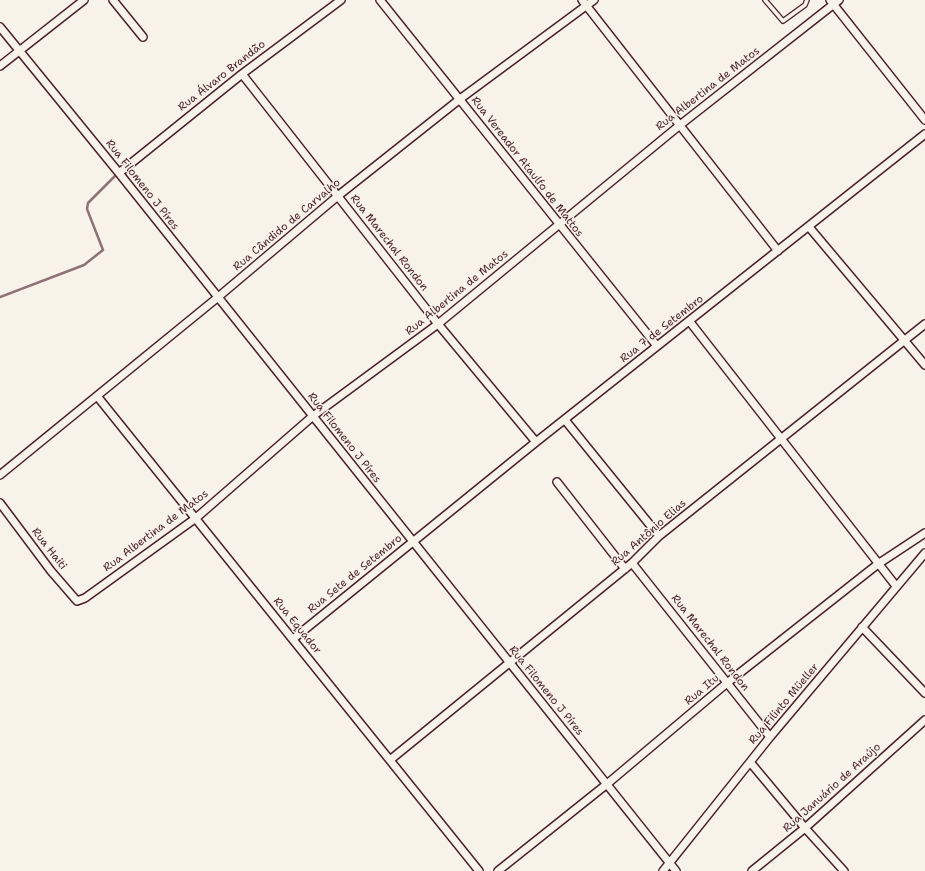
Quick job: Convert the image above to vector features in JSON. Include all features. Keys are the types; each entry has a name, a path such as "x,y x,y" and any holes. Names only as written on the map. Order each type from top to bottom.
{"street":[{"path":"0,66 84,0"},
{"path":"114,0 143,38"},
{"name":"Rua Álvaro Brandão","path":"119,173 242,74 341,0"},
{"name":"Rua Vereador Ataulfo de Mattos","path":"380,0 460,99 558,225 657,346"},
{"name":"Rua Cândido de Carvalho","path":"0,475 217,298 339,195 584,3 594,0"},
{"path":"834,1 925,120"},
{"name":"Rua Albertina de Matos","path":"85,598 196,518 313,416 438,324 680,125 834,1"},
{"path":"584,3 778,251"},
{"name":"Rua Filomeno J Píres","path":"0,27 119,173 217,298 676,871"},
{"name":"Rua Marechal Rondon","path":"242,74 339,195 438,324 536,442"},
{"name":"Rua 7 de Setembro","path":"412,542 925,134"},
{"path":"809,227 925,365"},
{"path":"690,322 896,586"},
{"name":"Rua Antônio Elias","path":"390,760 625,569 659,536 925,324"},
{"name":"Rua Equador","path":"97,396 294,639 479,871"},
{"path":"565,420 659,536"},
{"path":"557,482 625,569"},
{"name":"Rua Haiti","path":"0,503 50,570 77,601 85,598"},
{"name":"Rua Itu","path":"498,871 607,784 727,683 878,564 925,533"},
{"name":"Rua Sete de Setembro","path":"294,639 412,542"},
{"name":"Rua Filinto Müeller","path":"663,871 770,737 925,553"},
{"name":"Rua Marechal Rondon","path":"632,563 770,737"},
{"path":"862,627 925,693"},
{"name":"Rua Januário de Araújo","path":"752,871 804,828 925,720"},
{"path":"750,762 804,828 844,871"}],"lane":[{"path":"765,0 783,21 805,5 807,0"}],"waterway":[{"path":"0,297 84,265 103,250 87,209 88,203 118,173"}]}
